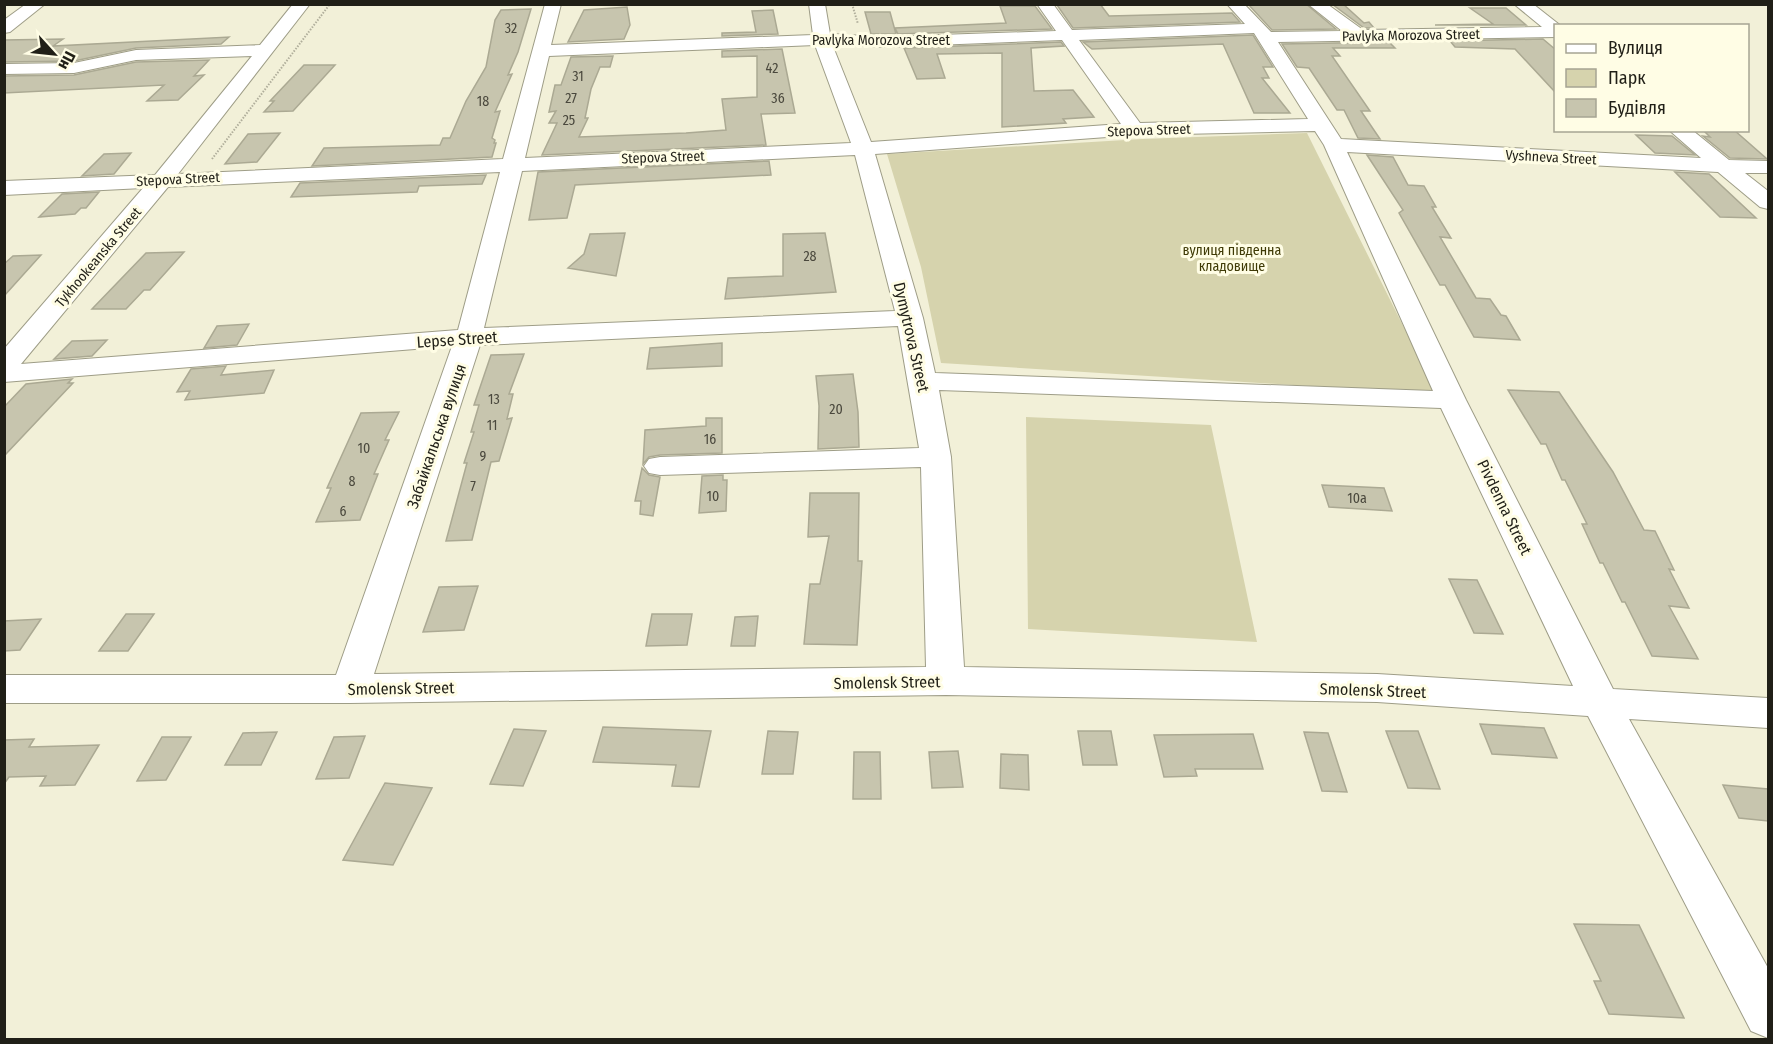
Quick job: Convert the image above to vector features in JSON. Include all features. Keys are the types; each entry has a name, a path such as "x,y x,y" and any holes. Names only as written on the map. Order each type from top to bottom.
{"street":[{"path":"4,28 37,4"},
{"name":"Tykhookeanska Street","path":"4,368 162,180 302,4"},
{"name":"Забайкальська вулиця","path":"350,689 469,337 540,51 554,4"},
{"name":"Dymytrova Street","path":"817,4 822,40 863,147 910,318 923,381 936,457 946,681"},
{"path":"1045,4 1134,129"},
{"name":"Pivdenna Street","path":"1235,4 1262,32 1328,135 1452,400 1600,702 1768,1015"},
{"path":"1316,4 1359,35"},
{"path":"1522,4 1554,29"},
{"name":"Pavlyka Morozova Street","path":"540,51 822,40 882,42 1066,35 1262,32 1359,35 1554,31"},
{"path":"4,69 74,68 136,54 267,50"},
{"name":"Stepova Street","path":"4,188 513,163 842,150 1134,129 1328,135"},
{"path":"1682,132 1768,202"},
{"name":"Vyshneva Street","path":"1328,135 1724,166 1768,166"},
{"name":"Lepse Street","path":"4,374 469,337 910,318"},
{"path":"923,381 1452,400"},
{"path":"660,466 936,457"},
{"name":"Smolensk Street","path":"4,689 350,689 946,681 1377,688 1768,713"}],"path":[{"path":"197,178 330,4"}],"green space":[{"name":"вулиця південна кладовище","path":"1307,133 1437,394 941,363 921,267 887,154 1142,139"},
{"path":"1026,417 1211,425 1257,642 1028,629"}],"building":[{"path":"1100,4 1109,16 1232,13 1240,22 1073,28 1057,5"},
{"path":"1248,4 1306,4 1336,29 1272,30"},
{"path":"1332,4 1343,4 1364,23 1369,22 1374,28 1364,28"},
{"path":"1000,6 1035,6 1052,29 898,34 895,28 1006,23"},
{"path":"627,7 630,25 624,39 568,42 584,10"},
{"path":"1470,8 1506,8 1526,25 1435,25 1493,24"},
{"path":"531,9 518,52 508,75 512,74 495,112 500,111 492,138 496,143 492,157 312,166 324,148 440,145 443,138 450,138 466,101 486,67 495,20 501,10"},
{"path":"773,10 778,34 722,36 722,33 756,32 752,11"},
{"path":"865,12 890,12 896,34 871,34"},
{"path":"1253,35 1273,67 1263,67 1269,78 1262,78 1290,113 1254,113 1223,44 1092,49 1083,42"},
{"path":"229,37 221,44 136,48 74,61 4,62 4,40 63,39 53,46"},
{"path":"1543,39 1554,48 1554,91 1515,49 1455,47 1450,41"},
{"path":"1061,42 1064,46 1031,48 1034,91 1073,90 1094,117 1063,119 1066,123 1002,127 1002,53 937,54 945,78 917,79 904,48"},
{"path":"1389,42 1395,48 1333,48 1340,56 1332,56 1370,111 1361,111 1380,139 1358,138 1344,110 1337,110 1309,68 1297,67 1282,44"},
{"path":"782,49 795,113 761,114 766,145 542,155 557,123 549,123 556,111 549,112 555,85 561,85 571,57 613,56 610,67 600,67 591,89 585,118 588,118 579,137 686,133 726,130 722,99 757,97 757,56 722,57 722,51"},
{"path":"209,60 194,76 204,75 178,100 147,101 164,85 4,93 4,76 74,75 136,62"},
{"path":"304,65 335,65 293,111 264,112 274,101 270,101"},
{"path":"1705,132 1736,132 1767,159 1730,158 1703,136 1710,137"},
{"path":"280,133 257,162 225,164 248,134"},
{"path":"1636,135 1672,136 1695,155 1655,153"},
{"path":"131,153 114,174 82,176 104,154"},
{"path":"1367,155 1393,157 1408,185 1424,186 1436,207 1432,207 1451,238 1440,237 1476,298 1490,299 1501,315 1506,316 1520,340 1474,337 1445,285 1440,285 1399,213 1403,210"},
{"path":"769,161 771,175 575,185 567,218 529,220 538,172"},
{"path":"1675,172 1709,174 1756,218 1720,217"},
{"path":"486,175 482,184 419,186 417,192 291,197 300,183"},
{"path":"99,192 86,208 81,208 75,214 39,217 62,194"},
{"path":"625,233 616,276 568,268 584,254 590,234"},
{"path":"825,233 836,292 725,299 728,278 783,276 783,234"},
{"path":"184,252 150,290 144,290 126,309 92,309 146,253"},
{"path":"41,255 4,296 4,264 13,256"},
{"path":"249,324 237,345 204,348 217,326"},
{"path":"107,340 92,356 54,359 72,341"},
{"path":"722,343 722,366 647,369 650,348"},
{"path":"524,354 509,394 513,394 507,419 512,418 499,461 491,462 472,540 446,541 467,463 464,463 474,432 471,432 479,405 474,405 491,355"},
{"path":"226,366 221,375 274,370 264,393 185,400 190,391 177,392 191,369"},
{"path":"853,374 858,412 859,447 818,449 819,406 816,376"},
{"path":"72,379 68,383 73,383 4,456 4,407 26,384"},
{"path":"1508,390 1559,392 1613,472 1644,530 1655,531 1674,570 1669,569 1689,608 1669,606 1698,659 1652,656 1625,602 1622,602 1603,563 1600,563 1582,524 1587,524 1565,480 1562,480 1546,444 1541,444"},
{"path":"399,412 385,440 389,440 374,474 378,474 360,520 316,522 331,488 327,488 361,413"},
{"path":"706,418 722,418 722,453 660,455 649,457 643,464 645,430 706,426"},
{"path":"642,468 649,475 660,477 653,516 640,514 641,501 635,501"},
{"path":"723,475 723,480 727,480 726,511 699,513 702,476"},
{"path":"1322,485 1384,488 1392,511 1329,507"},
{"path":"810,493 859,493 858,561 862,561 857,645 804,644 810,584 820,584 829,536 808,537"},
{"path":"1449,579 1477,580 1503,634 1474,633"},
{"path":"478,586 464,630 423,632 439,587"},
{"path":"126,614 154,614 128,651 99,651"},
{"path":"652,614 692,614 687,645 646,646"},
{"path":"758,616 755,646 731,646 735,617"},
{"path":"41,619 20,650 4,651 4,621"},
{"path":"1480,724 1544,728 1557,758 1492,754"},
{"path":"603,727 711,731 699,787 672,786 676,765 593,762"},
{"path":"514,729 546,731 523,786 490,784"},
{"path":"768,731 798,732 793,774 762,774"},
{"path":"1078,731 1111,731 1117,765 1083,765"},
{"path":"1386,731 1418,731 1440,789 1408,788"},
{"path":"277,732 261,765 225,765 243,733"},
{"path":"1304,732 1328,733 1347,792 1322,791"},
{"path":"1253,734 1263,769 1195,769 1197,776 1164,777 1154,735"},
{"path":"365,736 349,778 316,779 334,737"},
{"path":"162,737 191,737 166,780 137,781"},
{"path":"34,739 29,747 99,745 75,785 40,786 46,776 9,777 4,784 4,740"},
{"path":"958,751 963,787 932,788 929,752"},
{"path":"854,752 880,752 881,799 853,799"},
{"path":"1001,754 1028,755 1029,790 1000,788"},
{"path":"385,783 432,788 393,865 343,860"},
{"path":"1723,785 1768,789 1768,821 1739,818"},
{"path":"1574,924 1639,925 1684,1018 1609,1014 1594,981 1601,981"}]}
